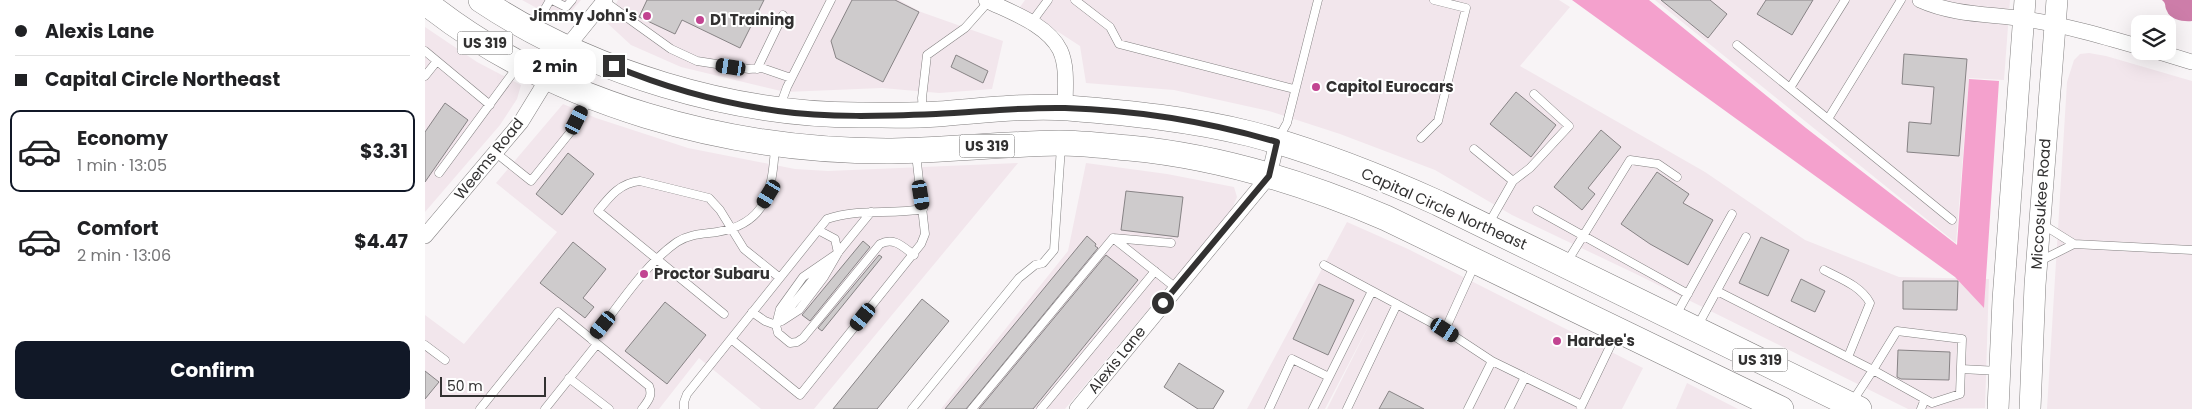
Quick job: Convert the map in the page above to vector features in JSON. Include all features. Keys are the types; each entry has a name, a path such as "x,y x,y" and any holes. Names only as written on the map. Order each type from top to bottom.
{"main road":[{"name":"Capital Circle Northeast","path":"481,0 504,15 567,48 652,81 708,98 779,111 860,115 1065,108 1145,115 1210,126 1277,142 1386,179 1686,323 1855,407"},
{"name":"Capital Circle Northeast","path":"425,2 485,43 549,78 625,109 693,129 776,144 838,150 916,150 1061,143 1131,148 1203,160 1269,176 1339,197 1477,260 1781,409"},
{"path":"1061,143 1065,108"},
{"path":"1477,260 1487,227"},
{"path":"1678,360 1686,323"}],"street":[{"name":"Weems Road","path":"425,236 521,122 567,48 604,0"},
{"path":"1920,0 1935,6 1966,13 2024,10 2055,24 2131,44"},
{"name":"Miccosukee Road","path":"2030,409 2037,263 2057,0"},
{"path":"996,2 1050,36 1060,50 1064,68 1065,108"},
{"name":"Miccosukee Road","path":"1998,409 2003,300 2024,10"},
{"path":"2176,57 2192,62"},
{"name":"Alexis Lane","path":"1077,409 1269,176 1277,142"}],"lane":[{"path":"533,30 551,0 566,8 572,0"},
{"path":"604,0 671,49 697,62 762,68 791,78"},
{"path":"779,111 791,78 831,0"},
{"path":"1031,23 1048,0"},
{"path":"1075,0 1110,26 1119,44 1294,89"},
{"path":"1277,142 1287,123 1294,89 1318,0"},
{"path":"1421,138 1438,121 1466,8 1434,0"},
{"path":"1790,88 1845,0"},
{"path":"1828,119 1901,0"},
{"path":"923,114 922,98 927,55 965,28 996,2"},
{"path":"757,69 783,15"},
{"path":"1737,45 1952,220"},
{"path":"425,51 490,105"},
{"path":"425,76 437,61"},
{"path":"439,173 521,63"},
{"path":"1487,227 1513,181 1531,168 1569,126 1533,94"},
{"path":"496,154 531,181 573,130 591,95"},
{"path":"912,409 1019,278 1035,265 1043,263 1054,250 1061,143"},
{"path":"545,409 658,260 683,239 743,224 754,215 769,194 773,178 776,144"},
{"path":"1474,149 1513,181"},
{"path":"731,339 800,395 914,255 925,234 916,150"},
{"path":"1566,265 1630,160 1658,164 1677,177"},
{"path":"724,314 597,211 615,191 629,182 640,181 709,198 731,227 744,249 780,278"},
{"path":"684,409 687,394 827,218 841,214 905,212 923,209"},
{"path":"1537,210 1687,294"},
{"path":"776,325 799,310 824,277 838,253 871,212"},
{"path":"1686,323 1687,294 1732,214"},
{"path":"2040,223 2074,244 2192,250"},
{"path":"818,230 835,240 838,253"},
{"path":"1686,323 1717,291 1746,237"},
{"path":"1113,238 1176,288"},
{"path":"1113,238 1171,243"},
{"path":"972,409 1113,238"},
{"path":"838,253 803,277 779,308 776,325 778,334 791,343 803,338 880,244 887,240 896,242 914,255"},
{"path":"2037,263 2074,244"},
{"path":"1445,330 1477,260"},
{"path":"1324,265 1445,330 1492,361 1581,407 1617,330"},
{"path":"1824,270 1859,289 1866,295 1870,303 1847,357"},
{"path":"1041,409 1155,271"},
{"path":"1313,409 1372,291"},
{"path":"1717,291 1873,370 1932,403 1960,394 1962,339 1897,331 1873,370 1855,407"},
{"path":"1347,409 1397,304"},
{"path":"480,409 558,312 649,386 651,392 649,400 642,409"},
{"path":"752,312 765,321 776,325"},
{"path":"425,345 445,360"},
{"path":"1269,409 1292,359 1329,376"},
{"path":"1468,409 1492,361"},
{"path":"1961,369 1999,371"},
{"path":"1509,409 1525,377"},
{"path":"569,378 609,409"},
{"path":"1921,409 1925,399"}],"shaded area":[{"path":"522,0 581,0 568,15 560,18 553,17"},
{"path":"618,0 899,0 921,12 1003,41 992,89 939,93 882,88 785,92 681,67 631,45 606,22"},
{"path":"1025,0 1559,0 1570,7 1520,66 1705,172 1805,240 1899,277 1989,279 1985,408 1908,409 1636,274 1512,215 1435,170 1340,134 1269,111 1174,90 1086,83 1080,46 1020,7"},
{"path":"1572,0 1649,0 1806,128 1957,245 1969,79 1999,81 1984,308 1955,277"},
{"path":"1655,0 2010,0 2004,80 1969,78 1956,243"},
{"path":"2162,0 2192,0 2192,21 2181,21 2176,19 2176,15 2170,15"},
{"path":"425,27 477,62 521,85 517,99 500,125 425,212"},
{"path":"2089,53 2106,56 2192,81 2192,409 2047,409 2067,82 2074,60 2080,54"},
{"path":"563,104 596,118 688,148 795,169 828,171 1018,163 814,409 761,409 699,358 659,409 425,409 425,315 464,344 557,232 496,183"},
{"path":"1086,163 1167,174 1234,187 1237,197 1231,211 1065,409 941,409 1068,251"},
{"path":"1347,222 1408,249 1643,368 1622,409 1327,409 1370,323 1325,409 1247,409"},
{"path":"1687,383 1738,409 1676,409"}],"building":[{"path":"647,0 764,0 740,48 682,20 675,34 639,17"},
{"path":"852,0 895,0 919,12 883,82 836,58 831,41"},
{"path":"1661,0 1710,0 1727,14 1708,38"},
{"path":"1766,0 1813,0 1792,35 1757,14"},
{"path":"1904,54 1967,59 1959,156 1907,152 1909,122 1931,124 1934,87 1902,84"},
{"path":"956,55 988,71 983,83 951,67"},
{"path":"1516,92 1556,125 1531,157 1490,124"},
{"path":"445,103 468,120 425,182 425,132"},
{"path":"1601,130 1621,147 1588,188 1595,194 1582,210 1554,187"},
{"path":"568,153 594,174 562,215 536,194"},
{"path":"1657,172 1689,194 1683,203 1713,220 1688,265 1650,244 1621,224"},
{"path":"1126,191 1183,197 1178,237 1121,230"},
{"path":"1087,236 1098,248 966,409 945,409"},
{"path":"1761,237 1789,250 1768,296 1739,283"},
{"path":"863,241 870,247 810,321 802,315"},
{"path":"573,242 606,269 583,298 594,307 585,318 540,283"},
{"path":"879,255 882,257 822,331 818,328"},
{"path":"1106,255 1138,280 1033,409 979,409"},
{"path":"1801,279 1825,291 1815,312 1791,301"},
{"path":"1903,281 1958,281 1957,310 1903,309"},
{"path":"1319,284 1354,300 1328,355 1293,339"},
{"path":"922,299 949,321 877,409 833,409"},
{"path":"665,302 706,335 667,384 625,351"},
{"path":"1898,350 1950,352 1949,380 1901,379 1897,377"},
{"path":"1179,363 1224,391 1213,409 1198,409 1164,387"},
{"path":"425,371 439,382 425,399"},
{"path":"1389,391 1424,409 1379,409"}],"place":[{"name":"Jimmy John's","path":"647,16"},
{"name":"D1 Training","path":"700,20"},
{"name":"Capitol Eurocars","path":"1316,87"},
{"name":"Proctor Subaru","path":"644,274"},
{"name":"Hardee's","path":"1557,341"}],"route":[{"path":"614,66 645,79 708,98 779,111 860,115 936,114 1005,109 1065,108 1145,115 1250,134 1277,142 1269,176 1163,303"}]}
